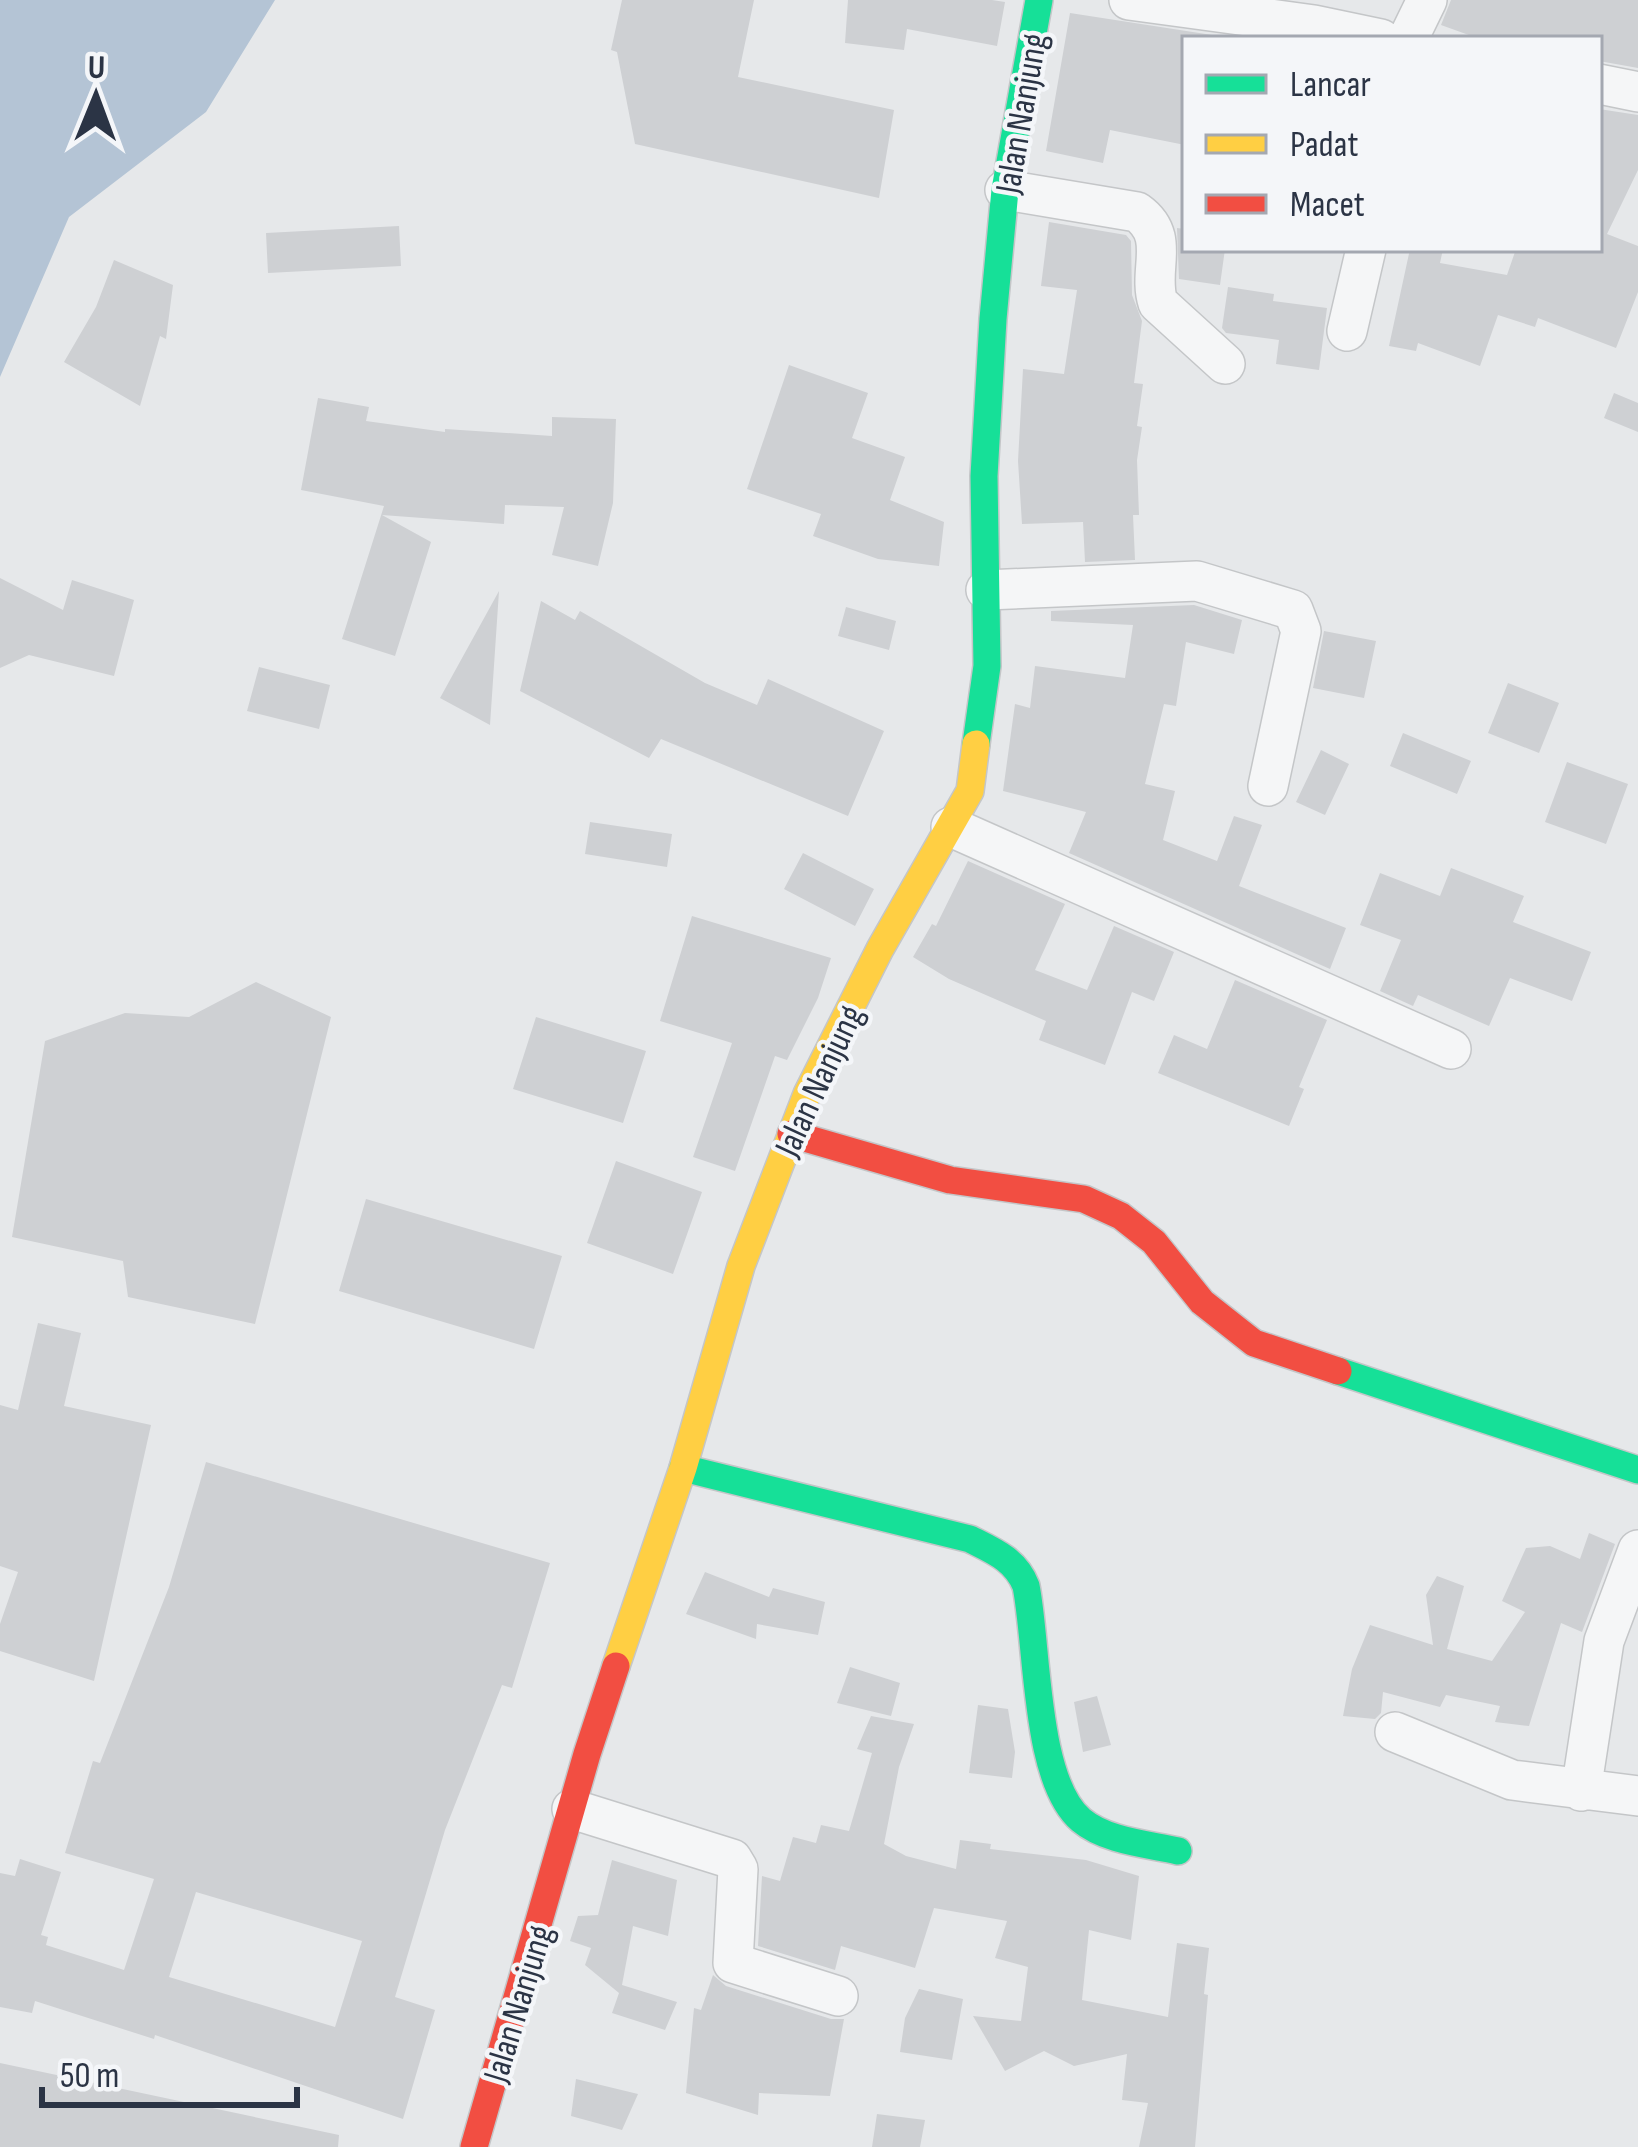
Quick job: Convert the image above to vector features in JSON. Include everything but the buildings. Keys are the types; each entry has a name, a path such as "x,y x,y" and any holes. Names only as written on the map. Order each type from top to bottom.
{"main road":[{"name":"Jalan Nanjung","path":"484,2144 572,1809 622,1639 682,1468 740,1266 790,1134 880,950 970,791 987,666 984,476 1005,190 1039,0"},
{"path":"790,1134 950,1180 1084,1199 1121,1216 1154,1242 1202,1302 1254,1343 1638,1470"},
{"path":"682,1468 970,1539 1004,1556 1025,1580 1050,1744 1066,1806 1083,1822 1106,1833 1178,1851"}],"street":[{"path":"1129,0 1367,36"},
{"path":"1409,36 1427,0"},
{"path":"1602,85 1638,92"},
{"path":"1005,190 1137,212 1148,220 1159,247 1154,291 1158,303 1225,364"},
{"path":"1347,331 1365,252"},
{"path":"986,590 1197,581 1292,610 1301,632 1268,786"},
{"path":"951,827 1451,1049"},
{"path":"1581,1790 1604,1641 1638,1550"},
{"path":"1395,1732 1512,1780 1638,1796"},
{"path":"572,1809 732,1859 738,1869 733,1963 838,1996"}],"water":[{"path":"0,0 275,0 206,112 69,217 0,377"}],"traffic: fast":[{"path":"976,744 987,666 984,476 993,319 1005,190 1039,0"},
{"path":"1338,1371 1638,1470"},
{"path":"683,1468 970,1539 1003,1557 1026,1586 1046,1744 1066,1801 1081,1820 1102,1833 1178,1851"}],"traffic: slow":[{"path":"616,1666 683,1468 741,1266 807,1094 880,949 970,791 976,744"}],"traffic: jam":[{"path":"791,1134 950,1180 1084,1199 1121,1216 1154,1242 1202,1302 1254,1343 1338,1371"},
{"path":"474,2147 616,1666"}]}
